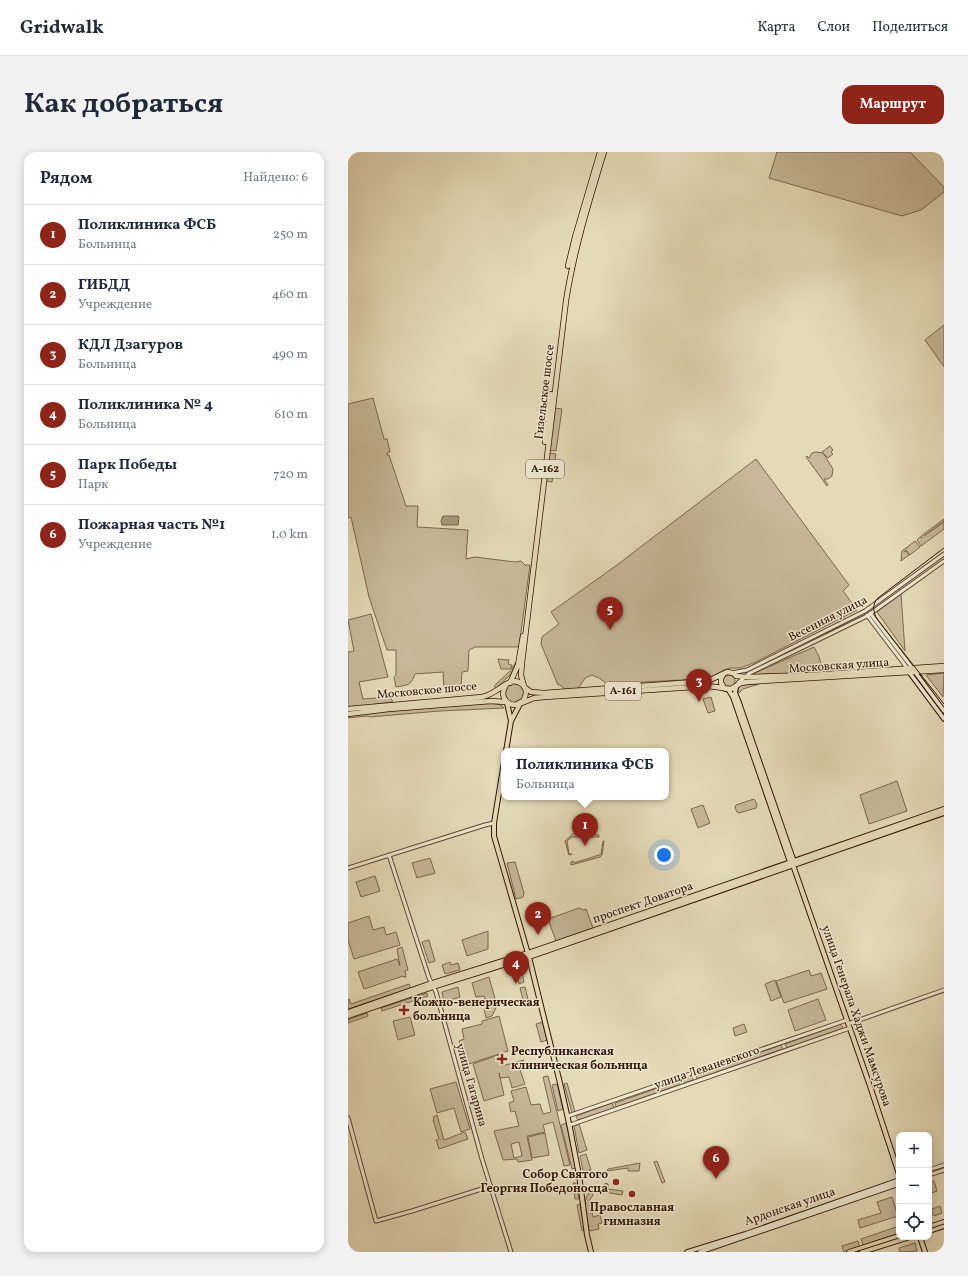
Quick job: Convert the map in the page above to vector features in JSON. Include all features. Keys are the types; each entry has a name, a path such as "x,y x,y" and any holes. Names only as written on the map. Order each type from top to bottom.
{"highway":[{"name":"Гизельское шоссе","path":"524,687 521,672 546,434 568,269 575,237 600,152"},
{"name":"Гизельское шоссе","path":"508,684 514,675 519,662 571,269 578,238 604,152"},
{"name":"Московская улица","path":"521,703 538,697 708,686 731,689 736,685 747,682 911,670 944,666"},
{"name":"Московская улица","path":"736,676 745,677 944,670"},
{"name":"А-161","path":"508,684 518,682 531,692 544,693 708,681 727,672 732,673"},
{"path":"732,673 736,676 736,685"},
{"path":"723,674 721,683 726,689"},
{"path":"507,702 503,698 503,693 508,684"},
{"name":"Московское шоссе","path":"348,709 482,697 508,684"},
{"path":"521,703 526,696 524,687"},
{"name":"Московское шоссе","path":"348,714 390,708 491,700 507,702"},
{"name":"А-161","path":"507,702 512,705 521,703"}],"main road":[{"path":"911,670 944,711"},
{"path":"911,670 944,719"},
{"name":"улица Генерала Хаджи Мамсурова","path":"736,685 735,693 897,1168"},
{"name":"улица Генерала Хаджи Мамсурова","path":"726,689 733,697 778,822"},
{"path":"507,702 511,721"},
{"path":"506,748 511,721 521,703"},
{"path":"501,780 494,823 495,844 528,955 568,1116 579,1175 587,1235 592,1252"},
{"name":"проспект Доватора","path":"348,1012 528,955 944,809"},
{"name":"проспект Доватора","path":"792,863 944,813"},
{"name":"проспект Доватора","path":"348,1016 432,985"},
{"name":"Ардонская улица","path":"687,1252 745,1234 896,1181"},
{"name":"Ардонская улица","path":"700,1252 896,1185"},
{"path":"932,1226 944,1222"},
{"path":"932,1230 944,1226"},
{"path":"849,1252 896,1237"},
{"path":"862,1252 900,1240"},
{"path":"921,1240 925,1252"}],"street":[{"name":"Весенняя улица","path":"732,673 747,670 865,611 944,554"},
{"name":"Весенняя улица","path":"736,685 745,677 867,616 944,561"},
{"path":"865,611 871,613 911,670"},
{"path":"865,611 867,616 911,670"},
{"path":"348,868 494,823"},
{"name":"улица Гагарина","path":"389,855 432,985 511,1252"},
{"name":"улица Леваневского","path":"570,1125 944,990"},
{"name":"улица Леваневского","path":"568,1116 848,1024"},
{"path":"348,1118 376,1221 491,1186"},
{"path":"932,1169 944,1165"},
{"path":"932,1174 944,1170"}],"shaded area":[{"path":"777,152 910,152 944,187 944,192 921,210 902,216 769,178"},
{"path":"944,325 944,367 925,340"},
{"path":"373,398 384,439 387,439 390,452 387,453 387,455 389,455 406,506 418,506 417,527 468,530 466,559 475,557 515,562 521,561 525,565 530,565 519,647 475,647 469,650 468,671 462,672 461,687 444,688 443,672 415,674 410,683 396,687 394,677 396,675 396,650 387,650 369,597 351,517 348,518 348,404"},
{"path":"555,408 562,409 556,451 549,450"},
{"path":"830,446 833,450 831,452 833,454 828,458 822,452"},
{"path":"549,453 556,454 552,482 545,481"},
{"path":"812,453 823,453 833,469 832,476 828,479 824,479 828,485 827,486 806,457 807,456 809,458"},
{"path":"756,459 849,585 843,591 857,610 756,662 740,668 730,668 724,670 712,677 607,684 592,675 585,678 578,689 565,689 558,685 541,644 542,637 559,624 551,612 617,565"},
{"path":"443,516 458,516 458,525 442,525 441,521"},
{"path":"944,519 944,521 924,536 944,522 944,529 921,546 917,540 920,537 922,538 921,536"},
{"path":"915,541 920,547 910,555 906,550 904,552 906,551 909,555 901,561 902,551"},
{"path":"901,594 905,651 877,612"},
{"path":"371,614 388,677 359,682 363,699 389,697 393,701 348,708 348,652 354,651 348,620"},
{"path":"814,647 821,663 817,672 750,675"},
{"path":"498,659 509,660 508,664 512,665 511,668 501,669"},
{"path":"516,662 511,674 496,688 494,686 511,670"},
{"path":"944,673 943,697 926,675"},
{"path":"731,675 734,676 734,686 727,687 724,686 723,679 724,676"},
{"path":"514,683 521,686 524,693 521,700 514,703 507,700 504,693 507,686"},
{"path":"759,684 743,689 739,693 738,689 742,685"},
{"path":"711,697 715,711 708,713 703,699"},
{"path":"491,703 501,705 504,708 348,718 348,716 379,712"},
{"path":"897,781 907,811 869,824 860,795"},
{"path":"754,799 757,804 756,808 739,813 737,812 735,808 736,805"},
{"path":"703,805 710,823 698,828 691,809"},
{"path":"575,832 599,835 599,837 590,837 586,834 581,837 572,837 567,841 569,854 572,854 569,855 565,841"},
{"path":"603,841 602,855 600,857 571,865 571,862 573,861 574,863 601,854"},
{"path":"430,858 435,873 417,878 412,863"},
{"path":"515,862 524,893 523,897 516,899 507,863"},
{"path":"375,876 380,891 361,897 356,882"},
{"path":"579,908 583,910 586,909 593,928 556,941 548,919"},
{"path":"369,916 373,930 384,927 386,935 396,932 400,945 354,959 348,940 348,923"},
{"path":"488,931 488,949 467,956 462,940"},
{"path":"429,940 435,961 429,963 422,942"},
{"path":"402,947 408,970 405,971 406,977 403,976 364,989 358,972 397,959 400,966 397,949"},
{"path":"450,962 451,965 458,963 460,970 445,974 442,965"},
{"path":"521,968 524,982 519,984 515,970"},
{"path":"809,970 811,976 821,973 827,989 784,1003 776,981"},
{"path":"489,977 497,1006 492,1016 486,1018 484,1009 488,1008 484,996 476,997 472,983"},
{"path":"775,980 781,997 771,1001 765,984"},
{"path":"409,984 411,990 348,1010 349,999 351,1004"},
{"path":"458,987 460,997 444,1002 442,992"},
{"path":"525,987 528,999 523,1000 520,988"},
{"path":"427,993 428,996 382,1011 381,1008"},
{"path":"818,999 826,1020 795,1031 788,1010"},
{"path":"367,1013 368,1016 348,1023 348,1020"},
{"path":"499,1016 508,1051 466,1065 459,1041 464,1039 462,1029 482,1024 482,1021"},
{"path":"410,1017 415,1035 398,1040 393,1021"},
{"path":"543,1022 547,1040 541,1042 536,1024"},
{"path":"744,1024 747,1032 735,1036 733,1028"},
{"path":"841,1024 843,1028 787,1048 785,1044"},
{"path":"781,1045 783,1049 697,1079 695,1074"},
{"path":"498,1055 502,1066 524,1060 519,1067 525,1084 512,1088 509,1077 500,1078 504,1095 484,1101 473,1064"},
{"path":"548,1076 570,1165 564,1166 553,1122 543,1125 545,1132 527,1136 532,1160 518,1162 517,1159 503,1160 494,1131 519,1126 515,1111 511,1112 509,1103 514,1101 511,1091 526,1087 531,1105 540,1104 543,1114 551,1112 543,1077","holes":["519,1142 522,1156 514,1158 511,1144"]},
{"path":"692,1076 693,1080 616,1107 615,1103"},
{"path":"456,1082 470,1129 461,1132 454,1108 437,1113 430,1089"},
{"path":"567,1083 575,1112 572,1113 564,1084"},
{"path":"557,1084 563,1109 558,1111 552,1085"},
{"path":"612,1103 614,1108 578,1120 576,1116"},
{"path":"437,1115 444,1140 465,1132 468,1139 439,1149 436,1140 439,1139 433,1120 433,1117"},
{"path":"566,1123 576,1168 572,1169 561,1125"},
{"path":"579,1124 587,1150 579,1153 574,1126"},
{"path":"545,1133 549,1155 532,1158 528,1137"},
{"path":"586,1154 591,1170 583,1171 580,1156"},
{"path":"657,1161 665,1182 662,1183 654,1162"},
{"path":"640,1163 639,1171 628,1171 628,1168 607,1171 608,1169"},
{"path":"932,1181 934,1181 937,1191 932,1193"},
{"path":"573,1183 576,1183 579,1199 575,1199"},
{"path":"605,1183 608,1184 608,1189 623,1191 622,1195 604,1192"},
{"path":"591,1191 593,1195 589,1201 593,1217 600,1215 602,1223 598,1224 599,1229 589,1231 585,1204"},
{"path":"892,1197 896,1210 896,1217 860,1228 858,1220 881,1213 877,1202"},
{"path":"580,1204 585,1230 582,1231 577,1205"},
{"path":"940,1206 942,1213 934,1216 932,1209"},
{"path":"896,1227 896,1234 863,1245 861,1239"},
{"path":"858,1241 860,1248 844,1252 842,1246"},
{"path":"915,1243 917,1251 900,1252 899,1248"}],"tram line":[{"path":"944,548 878,598 874,608 877,619 944,704"},
{"path":"932,1228 944,1224"},
{"path":"855,1252 896,1239"}],"place":[{"name":"Парк Победы","path":"610,630"},
{"name":"КДЛ Дзагуров","path":"699,702"},
{"name":"Поликлиника ФСБ","path":"585,846"},
{"name":"ГИБДД","path":"538,935"},
{"name":"Поликлиника № 4","path":"516,984"},
{"name":"Кожно-венерическая больница","path":"404,1010"},
{"name":"Республиканская клиническая больница","path":"502,1059"},
{"name":"Пожарная часть №1","path":"716,1179"},
{"name":"Собор Святого Георгия Победоносца","path":"616,1182"},
{"name":"Православная гимназия","path":"632,1194"}]}
